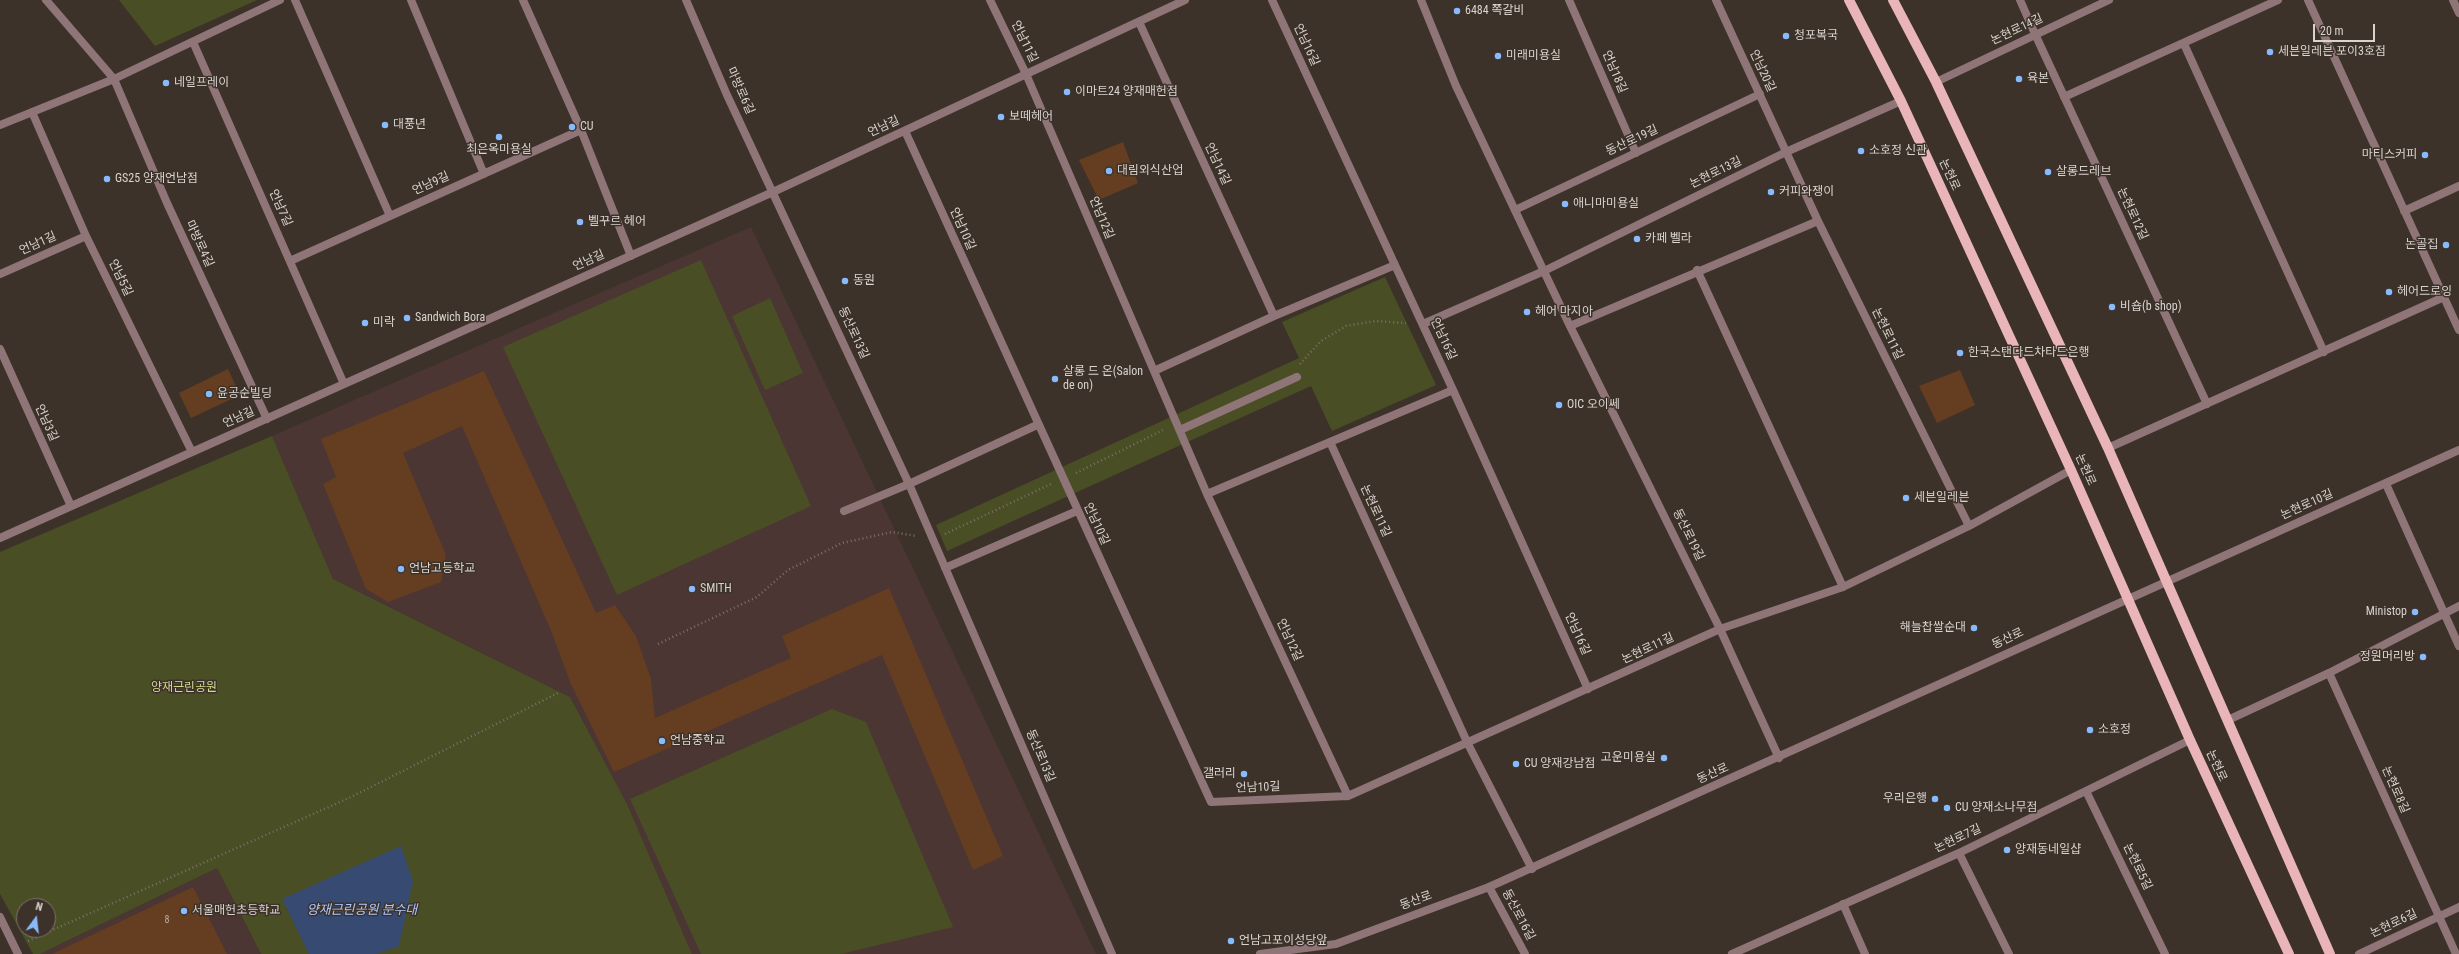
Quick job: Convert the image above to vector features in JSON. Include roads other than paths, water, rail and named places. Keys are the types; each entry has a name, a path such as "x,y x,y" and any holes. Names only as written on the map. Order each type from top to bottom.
{"main road":[{"name":"논현로","path":"1849,0 1901,101 2071,470 2190,740 2289,954"},
{"path":"1894,0 1936,82 2108,448 2165,581 2228,720 2330,954"}],"street":[{"name":"마방로4길","path":"46,0 114,79 167,203 267,419"},
{"path":"0,125 114,79 280,0"},
{"path":"295,0 390,216"},
{"path":"411,0 484,174"},
{"path":"523,0 581,130 632,256"},
{"name":"마방로6길","path":"686,0 773,192"},
{"name":"언남11길","path":"990,0 1026,74"},
{"name":"언남길","path":"0,538 773,192 1185,0"},
{"name":"언남16길","path":"1272,0 1423,324 1588,689"},
{"name":"동산로19길","path":"1421,0 1456,86 1570,326 1720,628 1779,758"},
{"name":"언남18길","path":"1569,0 1636,153"},
{"name":"언남20길","path":"1716,0 1786,152"},
{"name":"논현로12길","path":"2020,0 2207,404"},
{"name":"논현로14길","path":"1936,82 2109,0"},
{"path":"2064,97 2184,44 2278,0"},
{"path":"2308,0 2459,330"},
{"path":"2453,0 2459,13"},
{"name":"언남14길","path":"1139,22 1274,316"},
{"name":"언남7길","path":"193,42 344,384"},
{"path":"2184,44 2324,352"},
{"name":"언남12길","path":"1026,74 1207,494 1348,796"},
{"name":"동산로19길","path":"1515,210 1760,94"},
{"name":"논현로13길","path":"1544,271 1786,152 1901,101"},
{"name":"언남5길","path":"32,112 86,236 192,452"},
{"name":"언남9길","path":"290,261 581,130"},
{"name":"언남10길","path":"905,131 1062,479 1211,802 1348,796"},
{"name":"논현로11길","path":"1786,152 1818,221 1969,526"},
{"path":"2404,211 2459,186"},
{"name":"동산로13길","path":"773,192 909,484 1112,954"},
{"path":"1570,326 1697,270 1818,221"},
{"name":"언남1길","path":"0,274 86,236"},
{"path":"1154,371 1274,316 1395,265"},
{"path":"1697,270 1843,587"},
{"path":"1423,324 1544,271"},
{"path":"2108,448 2444,297"},
{"name":"언남3길","path":"0,349 70,506"},
{"path":"1178,427 1296,373"},
{"path":"1207,494 1453,390"},
{"path":"844,511 909,484 1038,425"},
{"name":"논현로11길","path":"1330,442 1468,744 1532,869"},
{"name":"논현로10길","path":"2165,581 2386,484 2459,450"},
{"name":"논현로11길","path":"1348,796 1468,744 1720,628 1843,587 1969,526 2071,470"},
{"path":"2386,484 2459,646"},
{"path":"945,568 1077,511"},
{"name":"동산로","path":"1260,954 1314,951 1489,887 1779,758 2165,581"},
{"path":"2228,720 2329,673 2459,606"},
{"name":"논현로8길","path":"2329,673 2439,917"},
{"name":"논현로7길","path":"1732,954 1959,853 2190,740"},
{"name":"논현로5길","path":"2086,791 2166,954"},
{"path":"1959,853 2009,954"},
{"name":"동산로16길","path":"1489,887 1525,954"},
{"path":"1843,904 1865,954"},
{"name":"논현로6길","path":"2359,954 2459,907"},
{"path":"0,917 16,951"},
{"path":"2439,917 2456,954"}],"water":[{"name":"양재근린공원 분수대","path":"401,846 413,881 399,946 376,954 309,954 282,899"}],"place":[{"name":"6484 쪽갈비","path":"1457,11"},
{"name":"청포복국","path":"1786,36"},
{"name":"세븐일레븐 포이3호점","path":"2270,52"},
{"name":"미래미용실","path":"1498,56"},
{"name":"육본","path":"2019,79"},
{"name":"네일프레이","path":"166,83"},
{"name":"이마트24 양재매헌점","path":"1067,92"},
{"name":"보떼헤어","path":"1001,117"},
{"name":"대풍년","path":"385,125"},
{"name":"CU","path":"572,127"},
{"name":"최은옥미용실","path":"499,137"},
{"name":"소호정 신관","path":"1861,151"},
{"name":"마티스커피","path":"2425,155"},
{"name":"대림외식산업","path":"1109,171"},
{"name":"살롱드레브","path":"2048,172"},
{"name":"GS25 양재언남점","path":"107,179"},
{"name":"커피와쟁이","path":"1771,192"},
{"name":"애니마미용실","path":"1565,204"},
{"name":"벨꾸르 헤어","path":"580,222"},
{"name":"카페 벨라","path":"1637,239"},
{"name":"논골집","path":"2446,245"},
{"name":"동원","path":"845,281"},
{"name":"헤어드로잉","path":"2389,292"},
{"name":"비숍(b shop)","path":"2112,307"},
{"name":"헤어 마지아","path":"1527,312"},
{"name":"Sandwich Bora","path":"407,318"},
{"name":"미락","path":"365,323"},
{"name":"한국스탠다드차타드은행","path":"1960,353"},
{"name":"살롱 드 온(Salon de on)","path":"1055,379"},
{"name":"윤공순빌딩","path":"209,394"},
{"name":"OIC 오이쎄","path":"1559,405"},
{"name":"세븐일레븐","path":"1906,498"},
{"name":"언남고등학교","path":"401,569"},
{"name":"SMITH","path":"692,589"},
{"name":"Ministop","path":"2415,612"},
{"name":"해늘찹쌀순대","path":"1974,628"},
{"name":"정원머리방","path":"2423,657"},
{"name":"소호정","path":"2090,730"},
{"name":"언남중학교","path":"662,741"},
{"name":"고운미용실","path":"1664,758"},
{"name":"CU 양재강남점","path":"1516,764"},
{"name":"갤러리","path":"1244,774"},
{"name":"우리은행","path":"1935,799"},
{"name":"CU 양재소나무점","path":"1947,808"},
{"name":"양재동네일샵","path":"2007,850"},
{"name":"서울매헌초등학교","path":"184,911"},
{"name":"언남고포이성당앞","path":"1231,941"}],"park label":[{"name":"양재근린공원","path":"184,688"}]}
